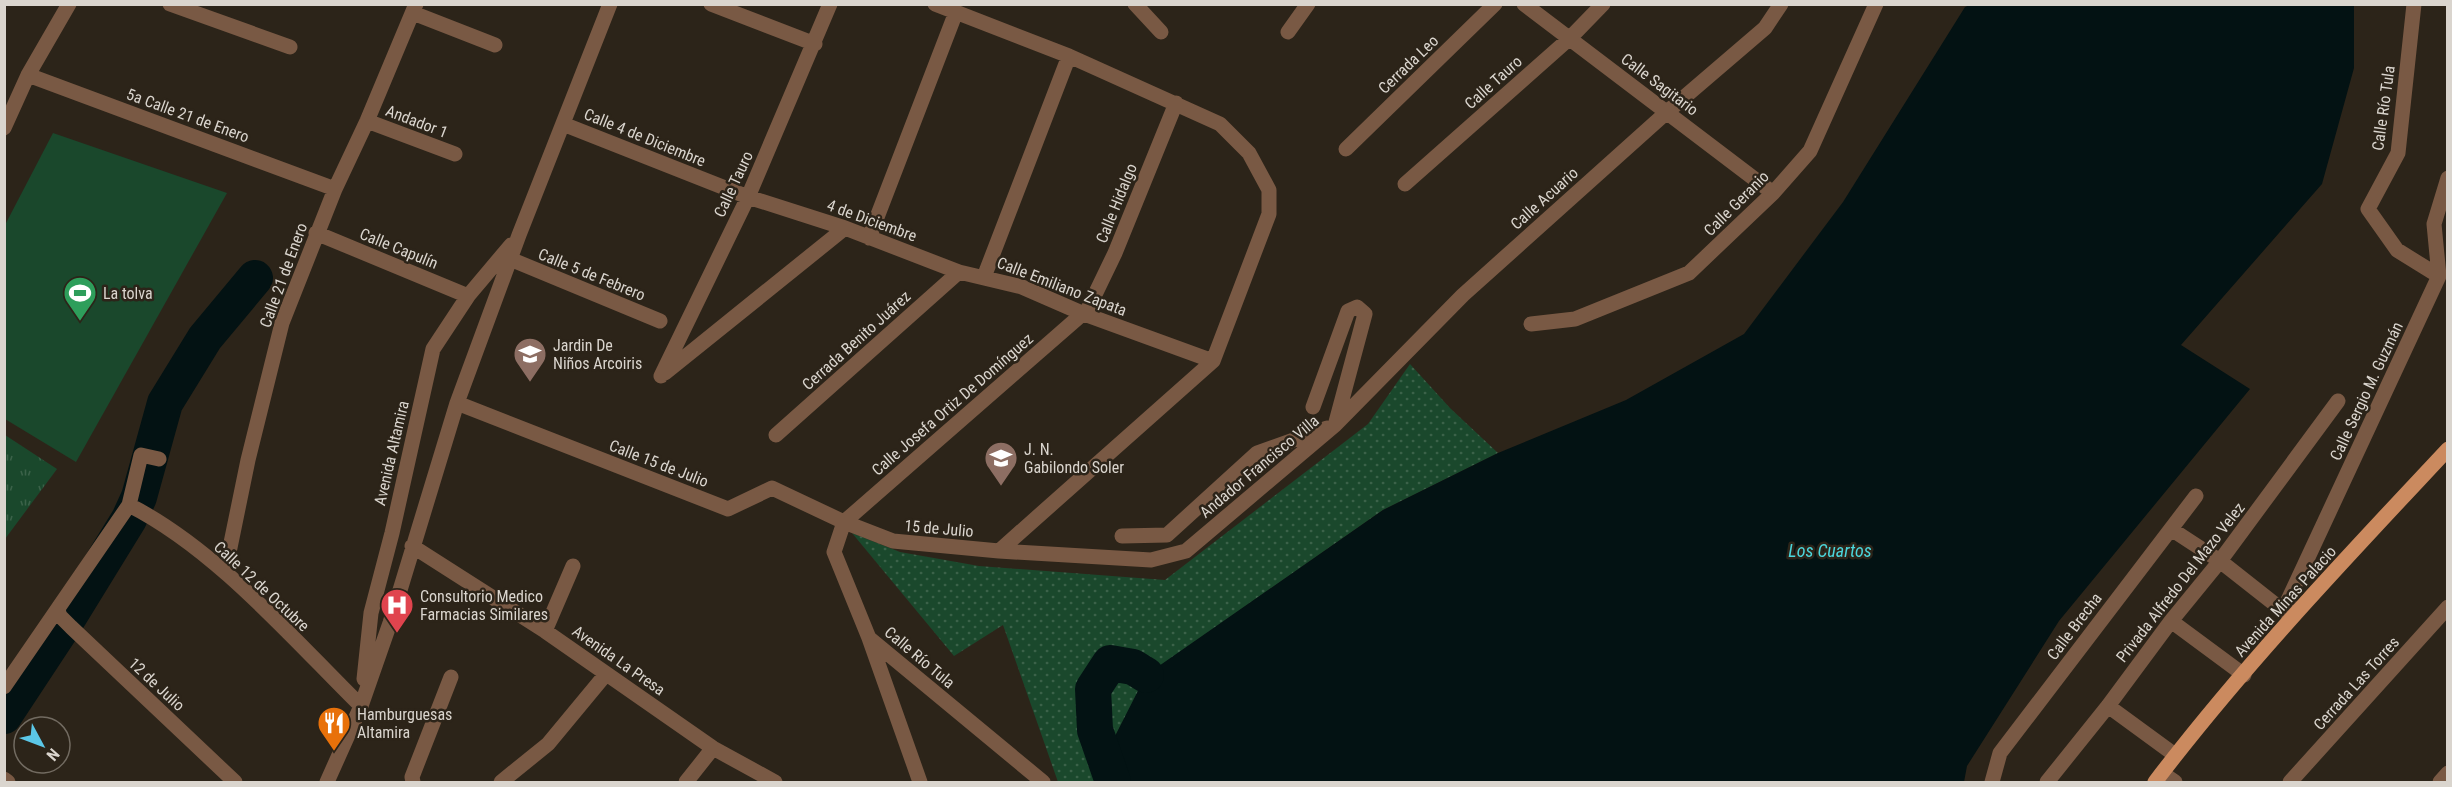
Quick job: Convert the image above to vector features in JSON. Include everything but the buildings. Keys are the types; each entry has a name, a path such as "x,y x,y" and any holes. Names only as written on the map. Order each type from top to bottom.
{"main road":[{"name":"Avenida Minas Palacio","path":"2158,778 2244,675 2287,614 2448,449"}],"street":[{"path":"4,128 8,111 69,4"},
{"path":"170,4 290,47"},
{"name":"Avenida Altamira","path":"327,783 361,706 390,623 457,403 519,235 610,4"},
{"path":"711,4 815,44"},
{"name":"Calle Tauro","path":"830,4 815,44 748,197 661,376 845,228"},
{"path":"935,4 1069,56 1220,124 1249,153 1269,190 1269,214 1213,361 999,551"},
{"path":"1135,4 1161,32"},
{"path":"1288,32 1308,4"},
{"name":"Cerrada Leo","path":"1346,149 1495,4"},
{"name":"Calle Sagitario","path":"1524,4 1773,193"},
{"name":"Calle Tauro","path":"1405,184 1570,38 1604,4"},
{"name":"Calle Acuario","path":"1335,425 1463,295 1666,112 1765,28 1781,4"},
{"name":"Calle Geranio","path":"1531,324 1575,319 1689,273 1773,193 1810,151 1876,4"},
{"name":"Calle Río Tula","path":"2414,4 2398,153 2368,209 2397,250 2439,276"},
{"path":"414,9 495,45"},
{"name":"Calle 21 de Enero","path":"225,572 248,460 282,322 316,233 367,121 414,9"},
{"path":"868,238 956,12"},
{"name":"Calle Emiliano Zapata","path":"1069,56 984,277 1022,287 1084,314 1213,361"},
{"name":"5a Calle 21 de Enero","path":"28,75 335,189"},
{"name":"Calle Hidalgo","path":"1084,314 1115,253 1176,103"},
{"name":"Andador 1","path":"367,121 455,154"},
{"name":"Calle 4 de Diciembre","path":"563,124 748,197"},
{"path":"2439,276 2434,224 2448,178"},
{"name":"4 de Diciembre","path":"748,197 845,228 959,272 984,277"},
{"name":"Calle Capulín","path":"316,233 468,296"},
{"name":"Avenida Altamira","path":"361,706 371,613 392,533 433,349 468,296 519,235"},
{"name":"Calle 5 de Febrero","path":"510,259 660,321"},
{"name":"Cerrada Benito Juárez","path":"776,435 959,272"},
{"name":"Calle Sergio M. Guzmán","path":"2287,614 2439,276"},
{"path":"1313,407 1348,311 1357,307 1365,314 1335,425"},
{"name":"Calle Josefa Ortiz De Domínguez","path":"844,522 1084,314"},
{"name":"Privada Alfredo Del Mazo Velez","path":"2046,783 2220,561 2338,401"},
{"name":"Calle 15 de Julio","path":"457,403 728,509 772,488 844,522"},
{"name":"Andador Francisco Villa","path":"1122,536 1167,535 1257,453 1335,425"},
{"name":"Andador Francisco Villa","path":"999,551 1151,560 1186,551 1335,425"},
{"path":"4,687 63,618 129,505 141,455 159,459"},
{"name":"Calle Brecha","path":"1992,783 2000,753 2196,496"},
{"name":"Calle 12 de Octubre","path":"129,505 153,517 225,572 361,706"},
{"name":"Calle Río Tula","path":"844,522 834,552 869,638 1043,783"},
{"name":"15 de Julio","path":"844,522 893,542 999,551"},
{"path":"2171,529 2220,561 2287,614"},
{"name":"Avenida La Presa","path":"412,546 544,631 713,748 773,782"},
{"path":"544,631 573,566"},
{"name":"Cerrada Las Torres","path":"2290,783 2448,607"},
{"name":"12 de Julio","path":"63,618 235,783"},
{"path":"2171,621 2244,675"},
{"path":"869,638 920,783"},
{"path":"501,783 549,744 606,674"},
{"path":"412,783 412,777 451,677"},
{"path":"2108,706 2175,755"},
{"path":"686,783 713,748"},
{"path":"2440,783 2448,773"},
{"path":"2158,778 2175,783"},
{"path":"4,779 8,783"}],"green space":[{"name":"La tolva","path":"53,133 227,193 76,462 5,419 5,225"},
{"path":"1410,364 1450,408 1498,453 1383,510 1147,675 1109,748 1121,782 1058,782 1003,625 954,656 852,533 900,552 979,566 1165,580 1368,424"},
{"path":"5,435 57,469 5,539"}],"water":[{"name":"Los Cuartos","path":"1972,4 2354,5 2354,68 2322,184 2181,345 2250,389 2059,621 1967,766 1964,782 1121,782 1109,748 1146,675 1383,510 1498,453 1626,400 1744,334 1843,202 1965,7"}],"waterway":[{"path":"4,716 62,628 129,519 139,497 165,403 205,338 255,278"},
{"path":"1113,782 1095,730 1093,689 1110,663 1133,667 1146,675"}],"place":[{"name":"La tolva","path":"80,322"},
{"name":"Jardin De Niños Arcoiris","path":"530,383"},
{"name":"J. N. Gabilondo Soler","path":"1001,487"},
{"name":"Consultorio Medico Farmacias Similares","path":"397,634"},
{"name":"Hamburguesas Altamira","path":"334,752"}]}
